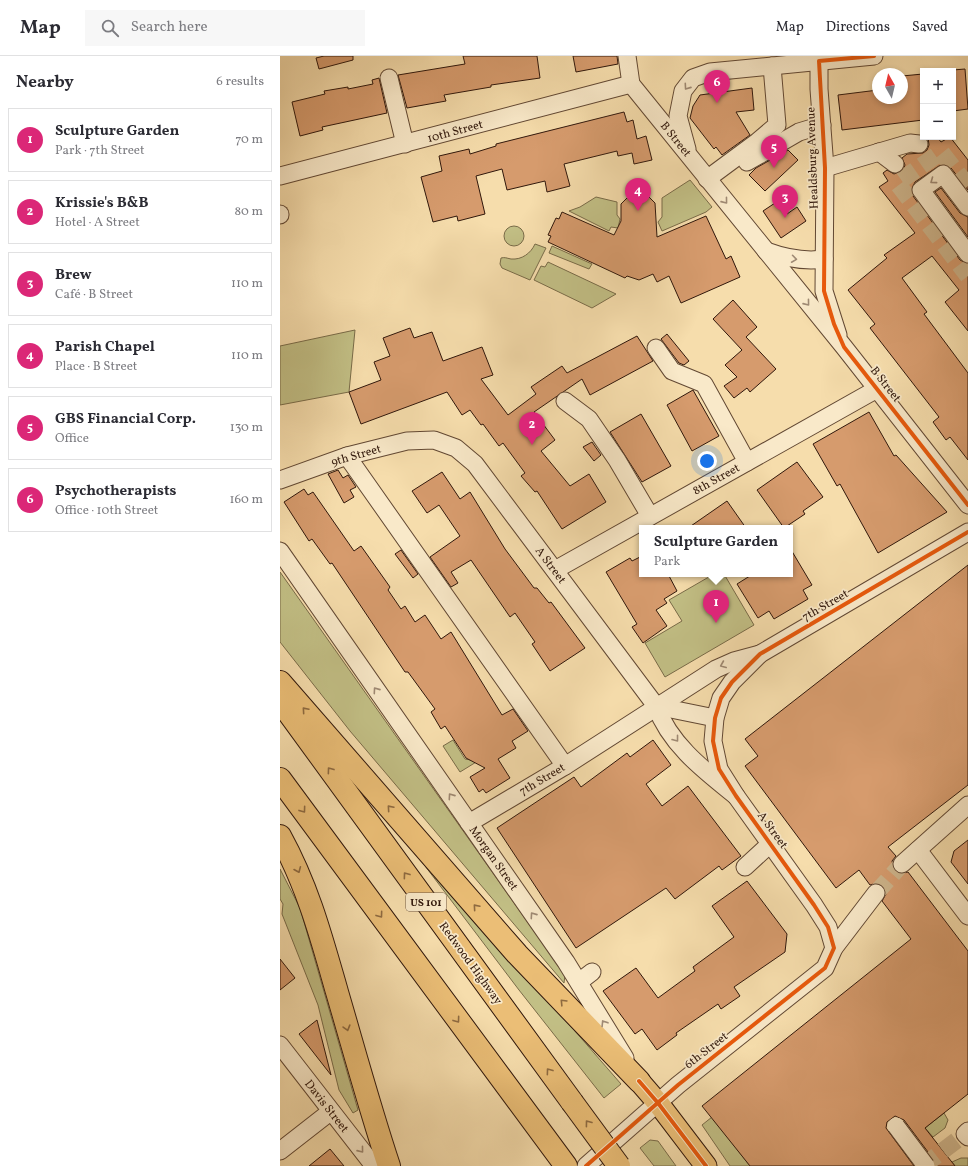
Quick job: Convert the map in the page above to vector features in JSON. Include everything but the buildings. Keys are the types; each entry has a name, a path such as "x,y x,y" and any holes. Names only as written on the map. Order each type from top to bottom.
{"highway":[{"path":"280,682 517,954 639,1081"},
{"name":"Redwood Highway","path":"280,701 620,1166"},
{"path":"280,779 566,1166"},
{"path":"280,836 294,860 312,904 373,1118 380,1164"}],"main road":[{"name":"Morgan Street","path":"639,1081 658,1103 706,1166"}],"street":[{"path":"627,56 630,84"},
{"path":"688,153 678,116 683,91 693,78 710,72 734,69 772,66 819,59 874,56"},
{"name":"Healdsburg Avenue","path":"819,59 825,168 824,259"},
{"path":"709,181 777,125 772,66"},
{"path":"388,78 405,144"},
{"name":"10th Street","path":"280,176 383,157 405,144 630,84"},
{"name":"B Street","path":"630,84 688,153 968,505"},
{"path":"709,181 799,132 822,125"},
{"path":"825,168 910,143 919,144"},
{"path":"879,152 895,164"},
{"path":"968,207 943,174 921,190 968,254"},
{"path":"765,251 783,258 802,260 824,259"},
{"name":"B Street","path":"824,259 824,291 834,324 844,348"},
{"path":"656,348 672,371 704,384 747,462"},
{"name":"8th Street","path":"555,570 877,389"},
{"path":"565,401 589,419 650,516"},
{"name":"9th Street","path":"280,480 347,456 407,441 434,440"},
{"name":"A Street","path":"434,440 456,448 475,464 656,706 662,721 691,759 736,796"},
{"path":"347,456 565,766"},
{"name":"7th Street","path":"715,718 721,698 732,682 760,654 968,532"},
{"name":"Morgan Street","path":"280,552 579,982 639,1081"},
{"name":"7th Street","path":"469,823 565,766 716,668 734,661 760,654"},
{"path":"656,706 715,718"},
{"name":"A Street","path":"715,718 713,741 719,769 736,796 818,911 828,927 834,948"},
{"path":"902,864 968,805"},
{"path":"744,867 770,844"},
{"path":"918,850 968,916"},
{"name":"6th Street","path":"586,1166 658,1103 825,968 834,948 876,893"},
{"path":"579,982 592,972"},
{"name":"Davis Street","path":"280,1045 330,1112 380,1164"},
{"path":"280,1151 330,1112"},
{"path":"896,1126 926,1166"}],"shaded area":[{"path":"690,180 712,207 706,212 662,231 658,222 662,217 662,198"},
{"path":"596,197 617,202 617,215 620,219 618,228 611,227 609,231 569,211 580,207"},
{"path":"514,226 521,229 524,236 521,243 514,246 507,243 504,236 507,229"},
{"path":"535,244 546,248 530,280 502,268 500,264 501,258 515,259 522,257 529,253"},
{"path":"552,246 592,264 589,269 549,253"},
{"path":"548,262 616,294 592,308 534,280 541,266 545,267"},
{"path":"355,330 349,392 280,405 280,346"},
{"path":"280,572 565,975 564,983 350,731 280,642"},
{"path":"709,577 726,577 754,625 665,677 645,643 682,621 669,600"},
{"path":"453,740 465,759 471,760 486,756 460,772 443,746"},
{"path":"395,824 621,1084 604,1098 519,990 394,825"},
{"path":"280,869 300,908 358,1110 353,1113 339,1090 318,1005 282,914 283,904 280,899"},
{"path":"944,1113 948,1120 945,1128 933,1137 925,1128"},
{"path":"712,1117 750,1166 730,1166 702,1125"},
{"path":"650,1140 658,1141 676,1166 654,1166 640,1148"},
{"path":"961,1158 968,1158 968,1166 955,1166 952,1162"}],"tunnel":[{"path":"968,186 941,152 897,183 968,276"},
{"path":"876,893 902,864"},
{"path":"923,1166 965,1134"}],"cycle path":[{"path":"874,56 819,61 825,168 824,291 834,324 844,347 968,505"},
{"path":"586,1166 678,1085 825,968 834,948 828,927 814,905 736,796 719,769 713,741 715,718 721,698 732,682 760,654 968,532"},
{"path":"639,1081 658,1103 706,1166"}],"place":[{"name":"Psychotherapists","path":"717,103"},
{"name":"GBS Financial Corp.","path":"774,168"},
{"name":"Parish Chapel","path":"638,211"},
{"name":"Brew","path":"785,218"},
{"name":"Krissie's B&B","path":"532,445"},
{"name":"Sculpture Garden","path":"716,623"}]}
